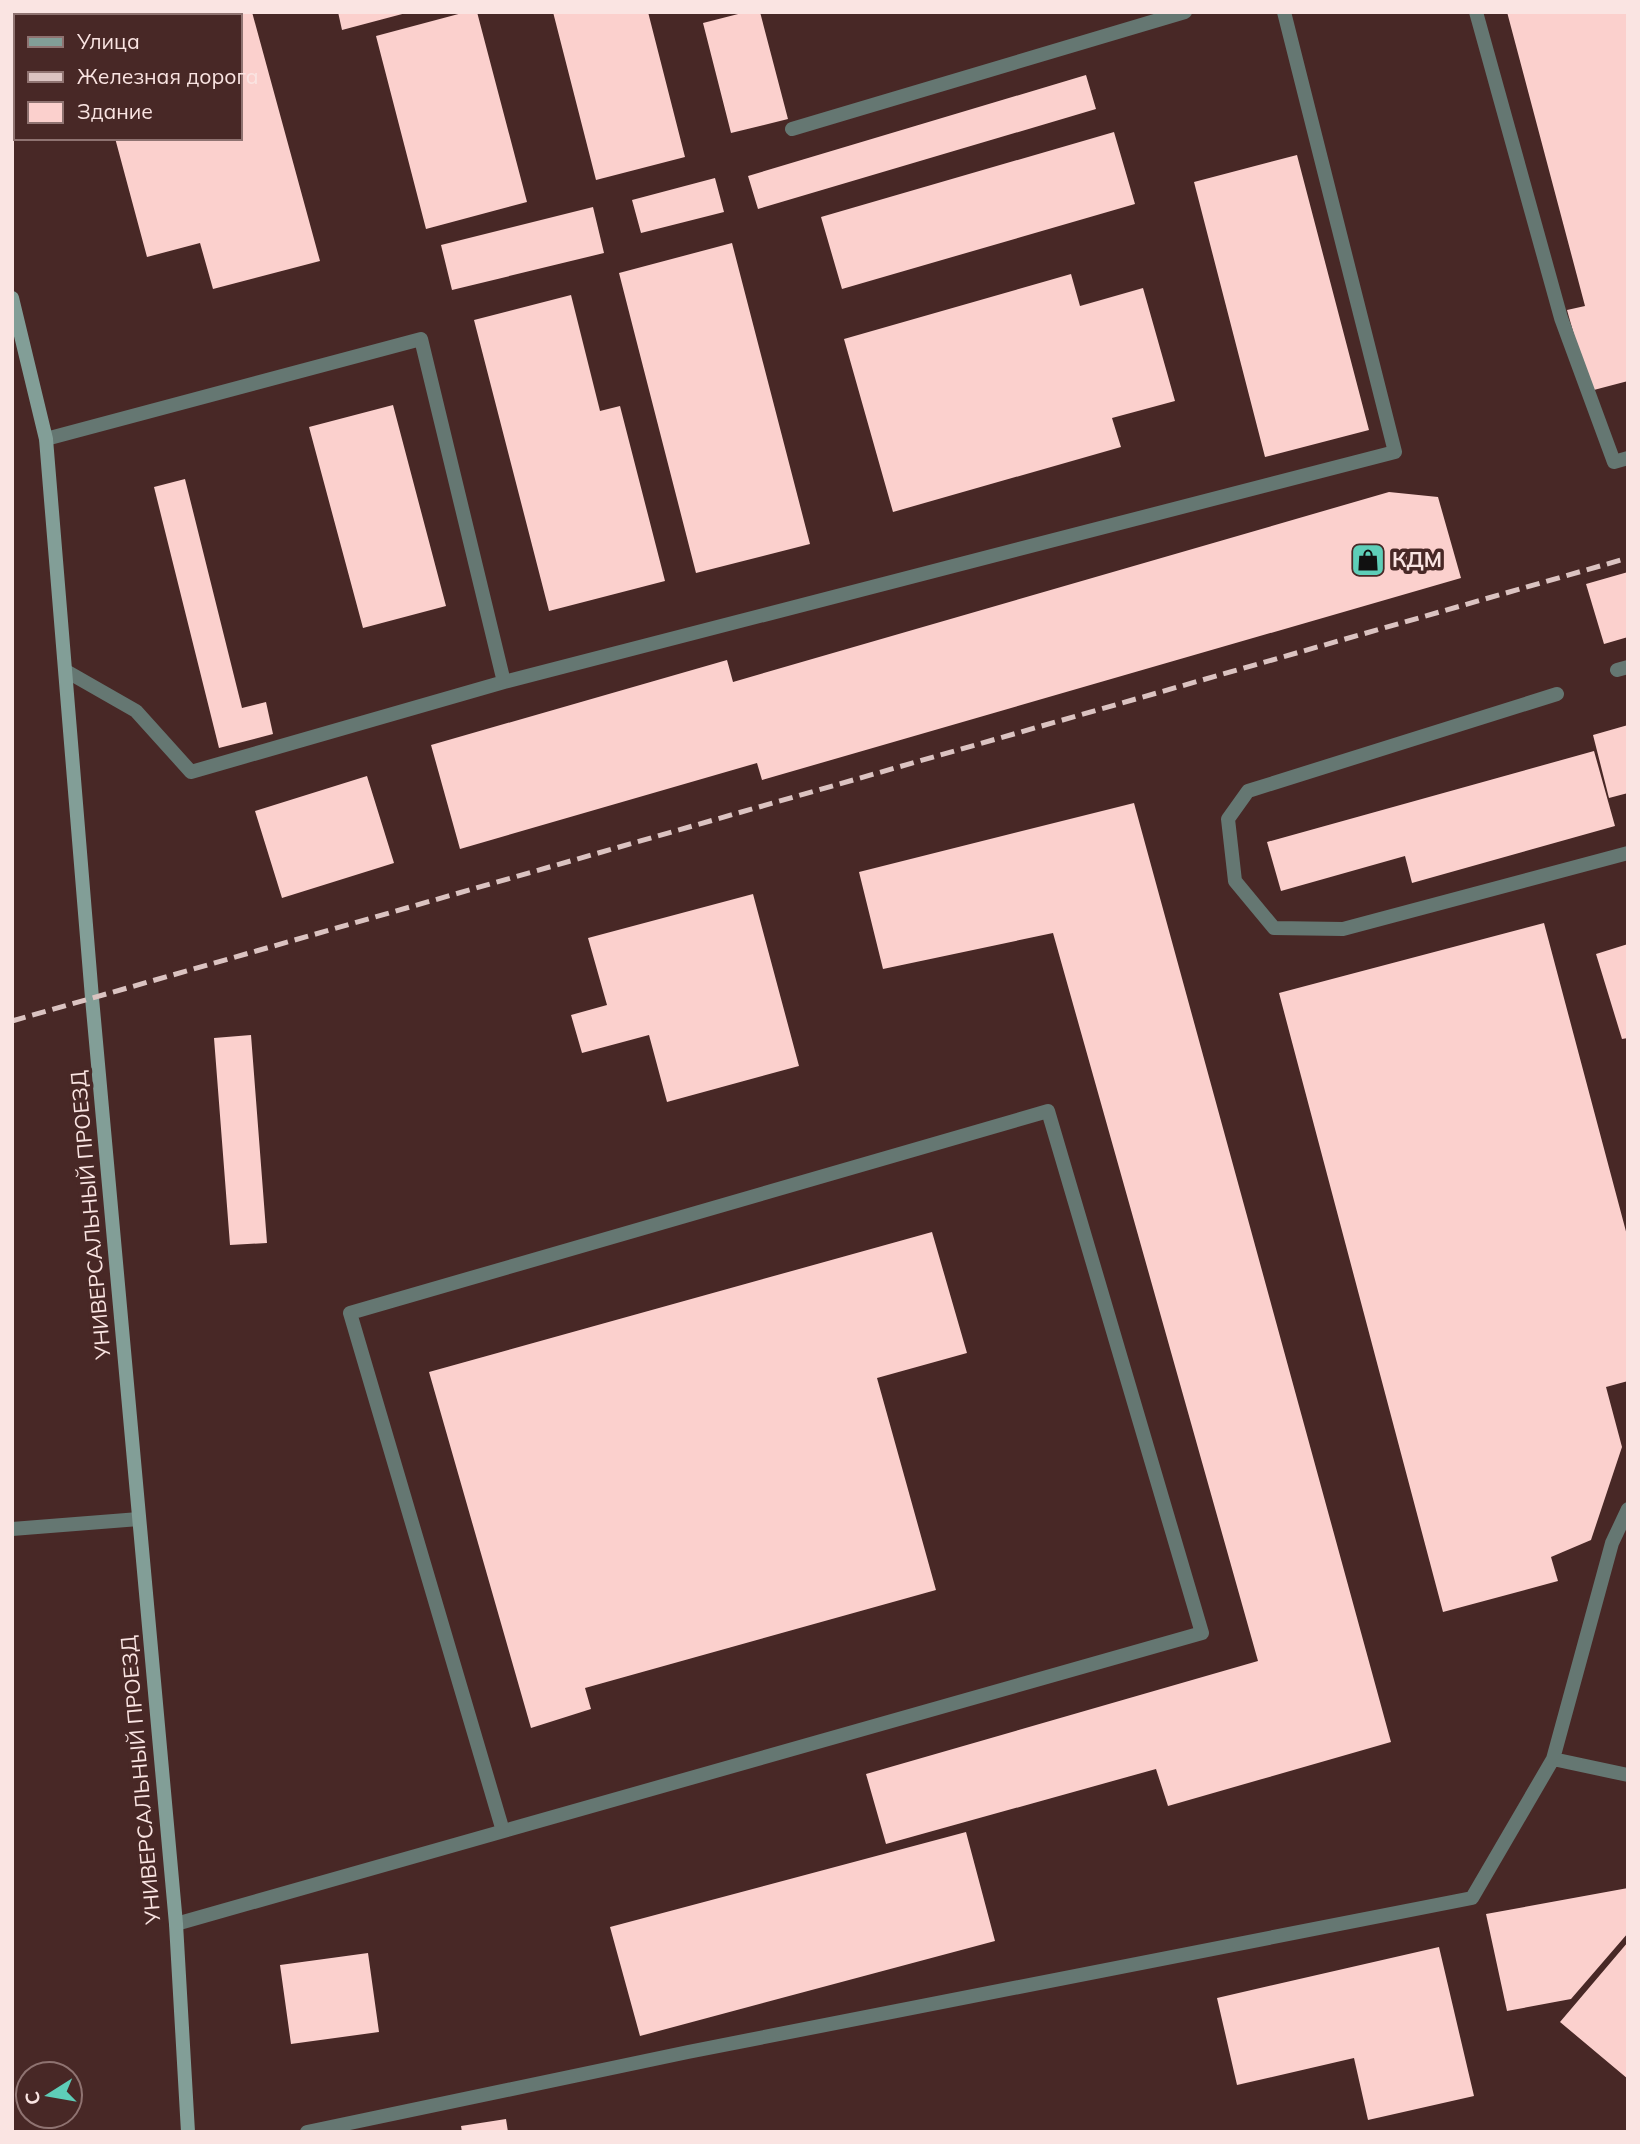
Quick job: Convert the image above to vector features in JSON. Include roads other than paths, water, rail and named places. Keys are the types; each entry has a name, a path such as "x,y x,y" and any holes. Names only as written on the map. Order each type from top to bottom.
{"street":[{"path":"792,129 1185,12"},
{"path":"66,671 136,711 191,772 504,682 1395,452 1284,12"},
{"path":"1476,12 1562,318 1614,462 1628,458"},
{"name":"УНИВЕРСАЛЬНЫЙ ПРОЕЗД","path":"12,298 46,439 92,998 176,1924 188,2132"},
{"path":"46,439 421,338 504,682"},
{"path":"1557,694 1248,791 1228,819 1235,881 1274,928 1343,929 1628,853"},
{"path":"176,1924 1202,1633 1048,1111 350,1312 503,1831"},
{"path":"307,2132 688,2052 1472,1898 1553,1759 1612,1543 1628,1509"},
{"path":"12,1529 139,1519"},
{"path":"1553,1759 1628,1775"}],"railway":[{"path":"12,1021 1628,558"}],"place":[{"name":"КДМ","path":"1368,560"}]}
